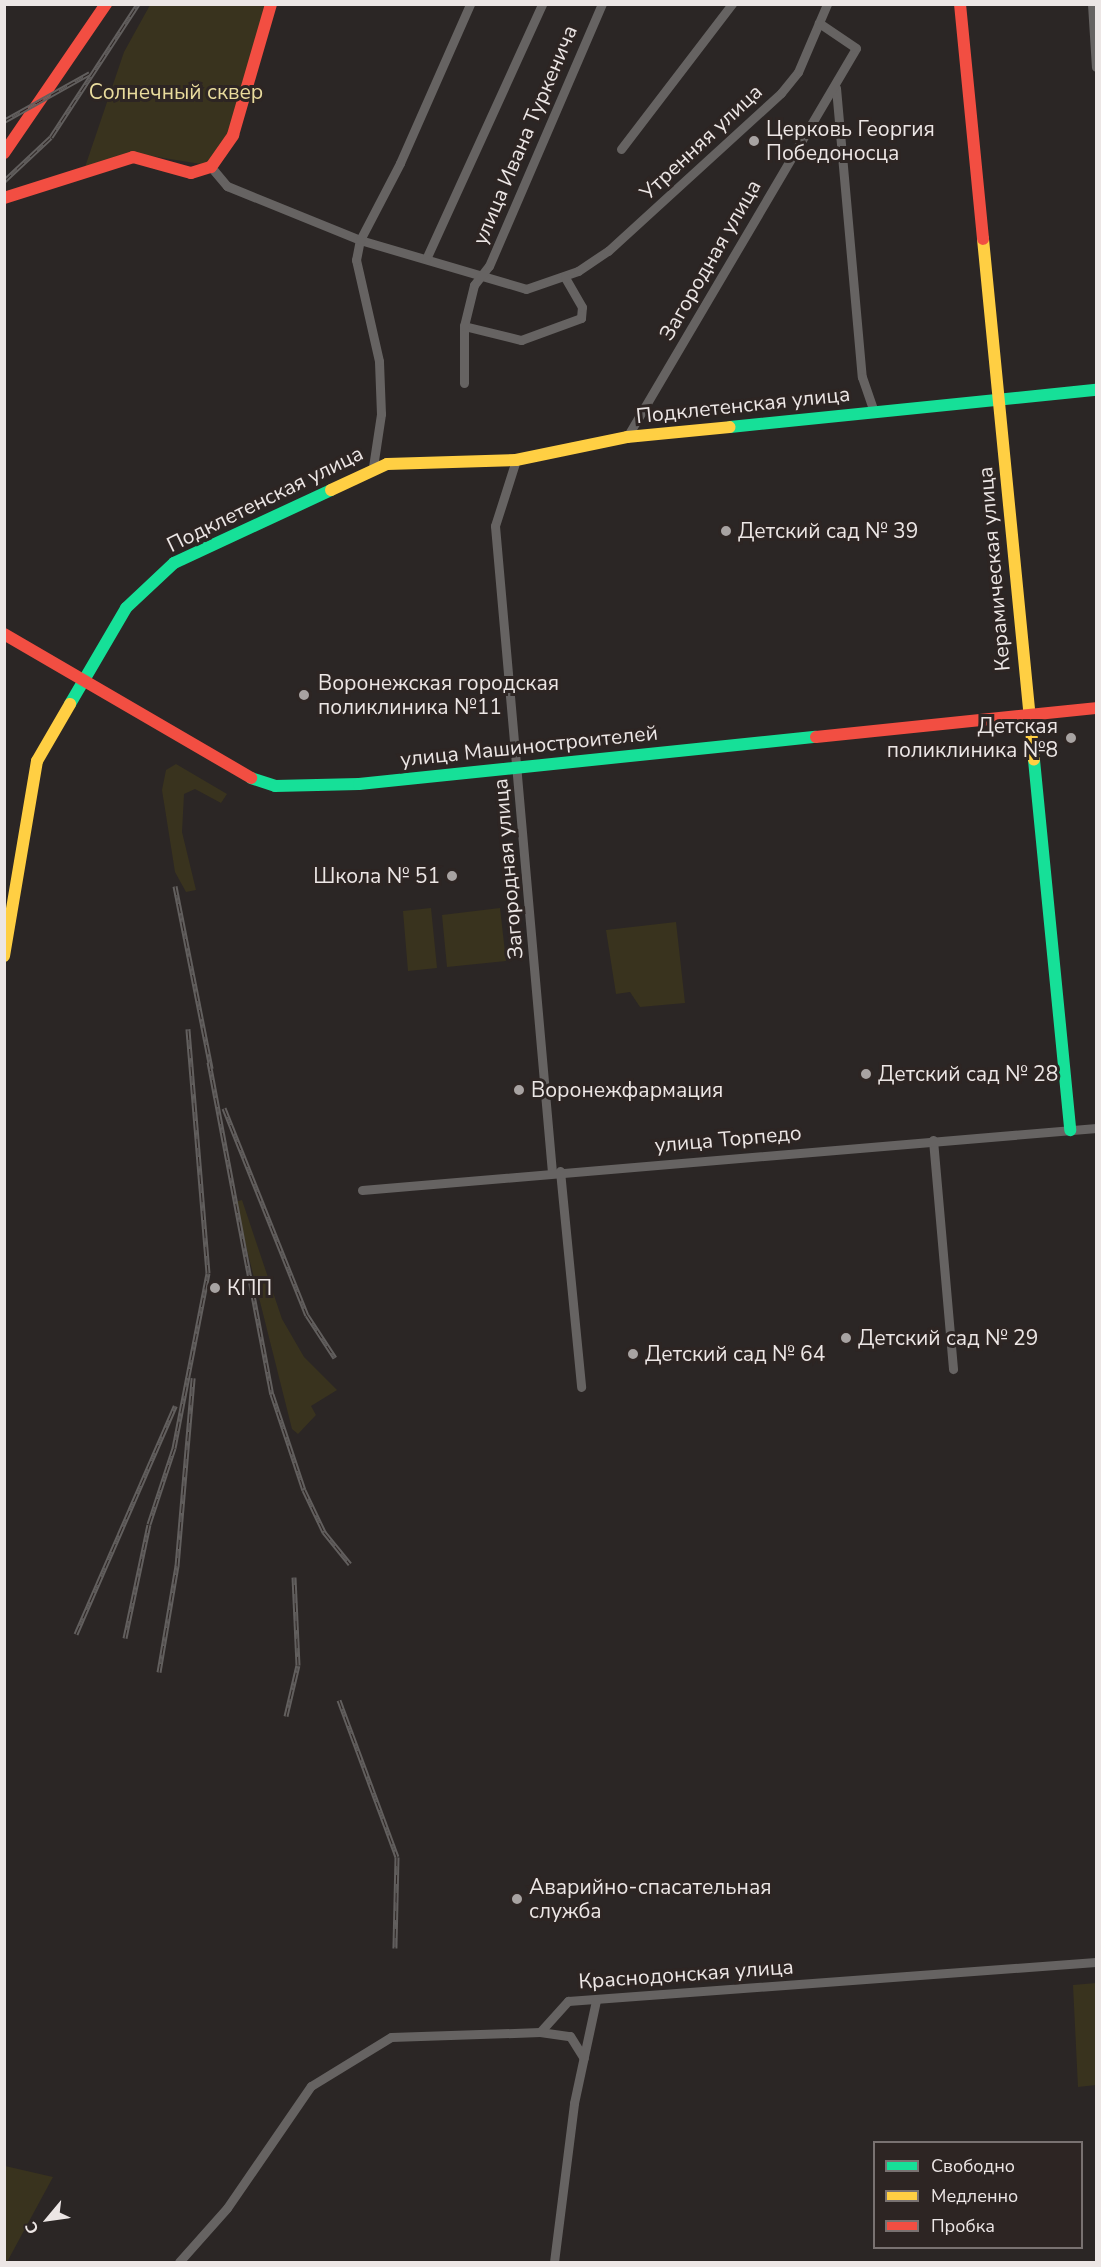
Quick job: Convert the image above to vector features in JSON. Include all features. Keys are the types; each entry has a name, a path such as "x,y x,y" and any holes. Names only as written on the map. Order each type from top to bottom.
{"street":[{"path":"4,153 106,4"},
{"path":"4,198 133,158 191,173 211,167 233,135 271,4"},
{"path":"373,468 381,414 379,361 356,260 360,240 400,163 470,4"},
{"path":"426,258 542,4"},
{"name":"улица Ивана Туркенича","path":"478,277 489,266 602,4"},
{"path":"621,149 732,4"},
{"name":"Утренняя улица","path":"211,167 227,186 360,240 426,258 478,277 526,289 565,277 608,251 781,93 798,72 827,4"},
{"name":"Керамическая улица","path":"960,4 1026,715 1070,1130"},
{"path":"1092,4 1096,67"},
{"name":"Загородная улица","path":"627,437 836,88 856,48 819,23"},
{"path":"836,88 862,377 874,411"},
{"path":"464,383 464,326 478,277"},
{"path":"464,326 521,340 538,338 581,318 582,307 565,277"},
{"name":"Подклетенская улица","path":"4,956 5,926 37,761 80,679 126,608 174,563 373,468 516,460 627,437 998,398 1096,390"},
{"name":"Загородная улица","path":"516,460 495,526 556,1172 581,1387"},
{"name":"улица Машиностроителей","path":"4,634 238,774 274,786 359,784 1096,708"},
{"name":"улица Торпедо","path":"362,1190 1096,1128"},
{"path":"933,1140 953,1369"},
{"name":"Краснодонская улица","path":"540,2032 568,2001 1096,1962"},
{"path":"554,2262 596,2000"},
{"path":"179,2262 227,2208 307,2091 377,2042 405,2035 540,2032 570,2036 585,2059"}],"green space":[{"name":"Солнечный сквер","path":"150,5 267,5 230,132 207,165 145,155 84,170 124,52"},
{"path":"176,764 227,794 221,803 195,789 184,794 182,832 196,890 186,892 175,872 162,790 166,770"},
{"path":"431,908 437,968 408,971 403,911"},
{"path":"500,908 506,961 447,967 442,915"},
{"path":"676,922 685,1003 640,1007 630,992 616,994 606,930"},
{"path":"242,1200 282,1319 304,1357 337,1390 311,1406 316,1415 298,1434 292,1429 235,1202"},
{"path":"1096,1983 1096,2085 1078,2087 1073,1985"},
{"path":"5,2166 53,2177 7,2262 4,2262"}],"railway":[{"path":"4,181 51,137 138,4"},
{"path":"4,121 90,73"},
{"path":"175,886 211,1068"},
{"path":"125,1638 149,1524 174,1448 208,1273 188,1029"},
{"path":"209,1062 272,1394 304,1490 324,1532 350,1564"},
{"path":"224,1108 307,1315 335,1358"},
{"path":"159,1672 177,1566 193,1378"},
{"path":"76,1634 175,1406"},
{"path":"286,1716 298,1665 294,1577"},
{"path":"339,1700 397,1857 395,1948"}],"traffic: fast":[{"path":"730,427 1096,390"},
{"path":"70,704 126,608 174,563 331,490"},
{"path":"251,778 275,786 359,784 816,737"},
{"path":"1034,760 1070,1130"}],"traffic: slow":[{"path":"983,239 1034,760"},
{"path":"331,490 387,464 516,460 627,437 730,427"},
{"path":"4,956 37,761 70,704"}],"traffic: jam":[{"path":"4,153 106,4"},
{"path":"4,198 133,157 191,173 211,167 233,135 271,4"},
{"path":"960,4 983,239"},
{"path":"4,634 251,778"},
{"path":"816,737 1096,708"}],"place":[{"name":"Церковь Георгия Победоносца","path":"754,141"},
{"name":"Детский сад № 39","path":"726,531"},
{"name":"Воронежская городская поликлиника №11","path":"304,695"},
{"name":"Детская поликлиника №8","path":"1071,738"},
{"name":"Школа № 51","path":"452,876"},
{"name":"Детский сад № 28","path":"866,1074"},
{"name":"Воронежфармация","path":"519,1090"},
{"name":"КПП","path":"215,1288"},
{"name":"Детский сад № 29","path":"846,1338"},
{"name":"Детский сад № 64","path":"633,1354"},
{"name":"Аварийно-спасательная служба","path":"517,1899"}]}
